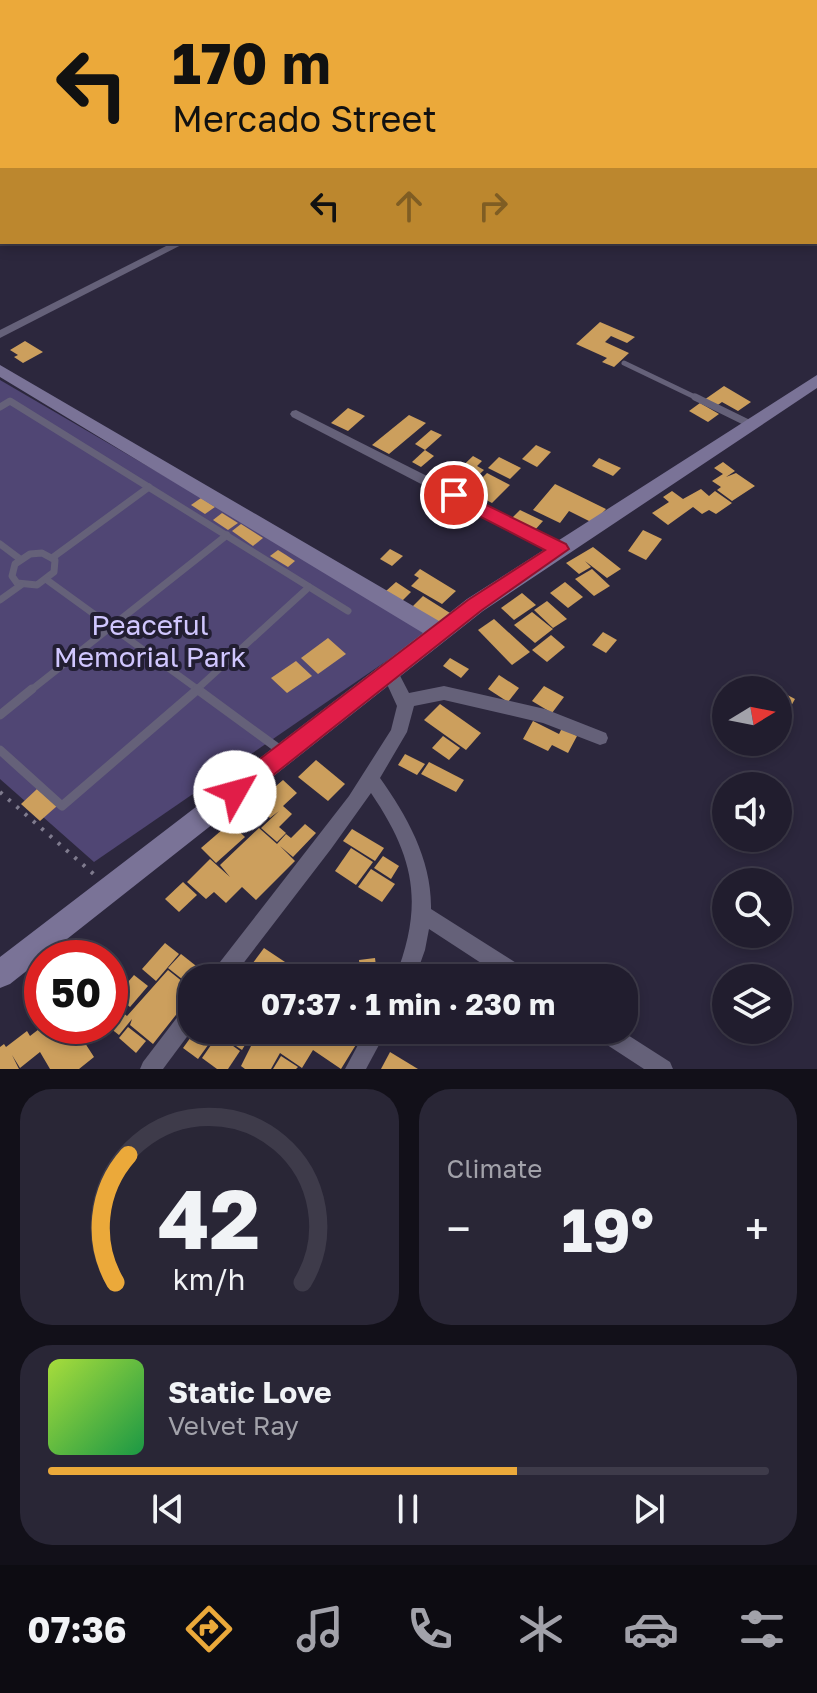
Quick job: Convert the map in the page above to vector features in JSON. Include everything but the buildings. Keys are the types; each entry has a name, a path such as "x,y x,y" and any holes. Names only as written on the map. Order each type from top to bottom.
{"main road":[{"path":"0,370 440,632"},
{"path":"0,974 440,632 559,549 817,380"}],"street":[{"path":"0,335 178,244"},
{"path":"296,414 559,549"},
{"path":"231,964 371,779 404,720 405,701 389,671"},
{"path":"405,701 444,693 545,716 600,738"},
{"path":"371,779 412,843 420,873 421,913 411,964"},
{"path":"421,913 500,964"},
{"path":"150,1069 178,1032"},
{"path":"355,1069 369,1044"},
{"path":"624,1044 663,1069"}],"lane":[{"path":"624,363 750,424"},
{"path":"0,407 10,401 348,611"},
{"path":"52,558 149,487"},
{"path":"0,715 227,535"},
{"path":"0,544 20,559"},
{"path":"0,600 21,585 37,585 47,580 56,566 52,558 37,553 20,559 12,576 21,585"},
{"path":"47,580 285,753"},
{"path":"0,750 62,806 198,689 309,587"}],"path":[{"path":"0,792 110,889"}],"green space":[{"name":"Peaceful Memorial Park","path":"0,380 430,631 94,862 0,779"}],"route":[{"path":"235,792 475,605 559,549 454,495"}]}
